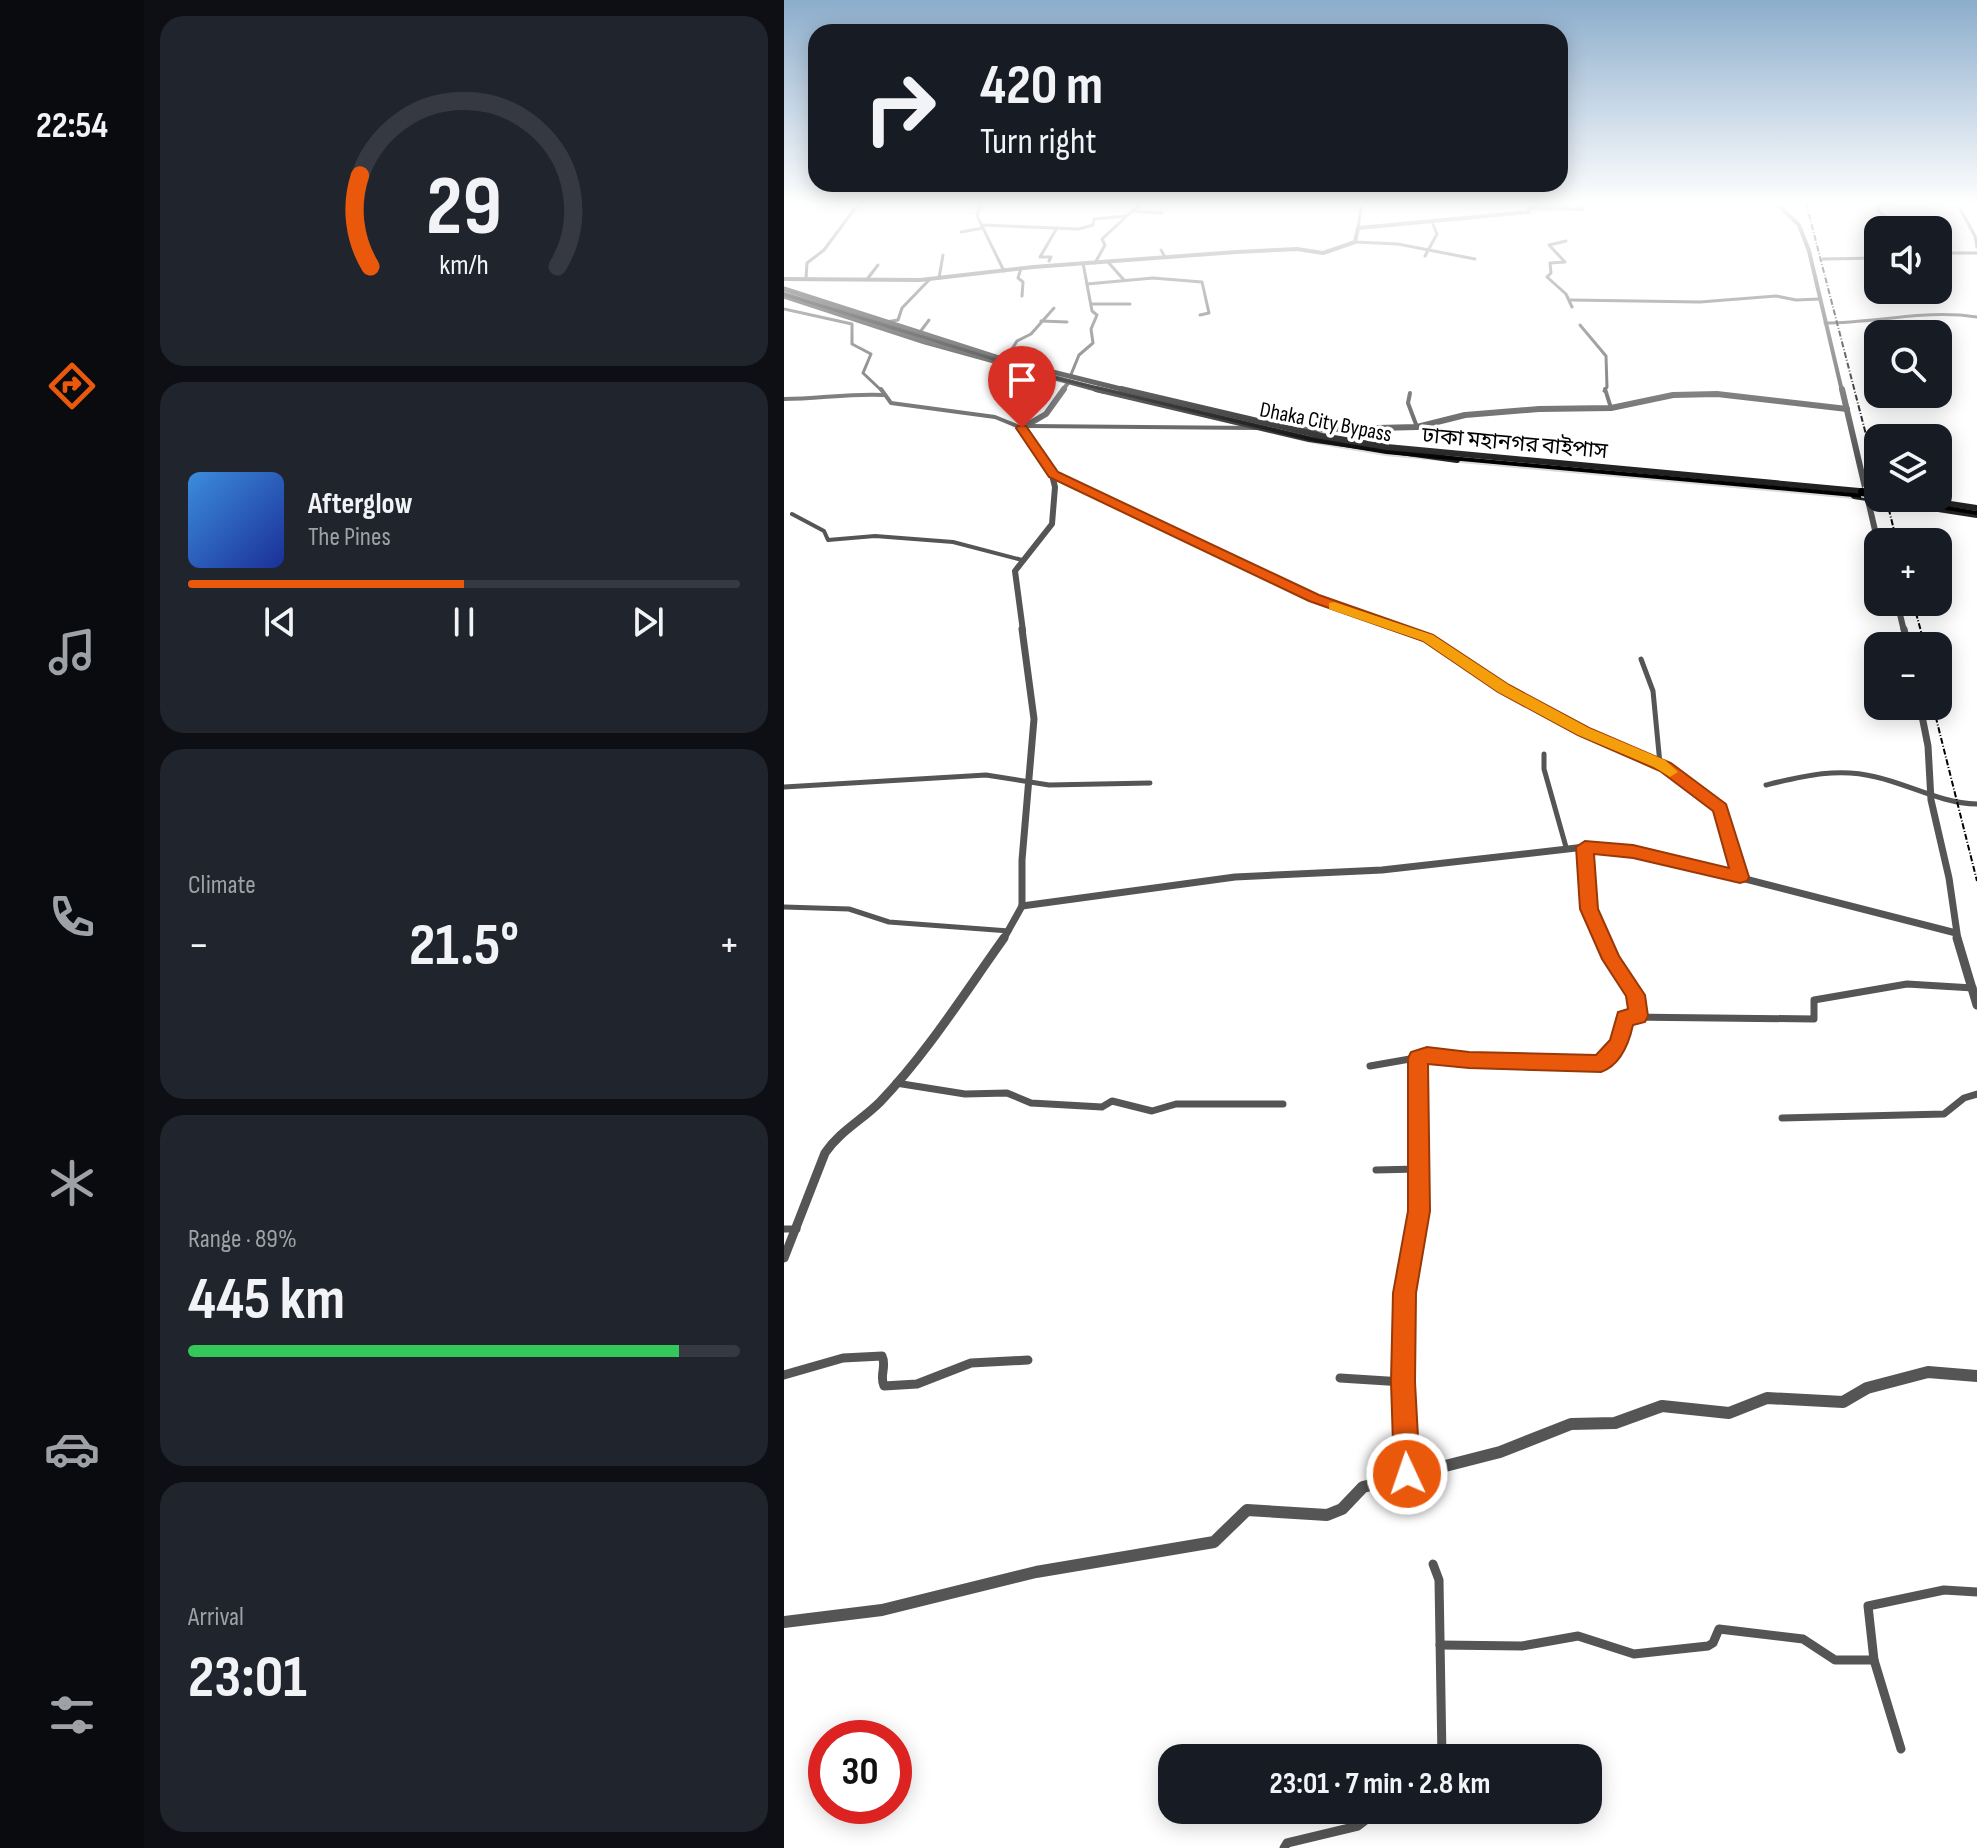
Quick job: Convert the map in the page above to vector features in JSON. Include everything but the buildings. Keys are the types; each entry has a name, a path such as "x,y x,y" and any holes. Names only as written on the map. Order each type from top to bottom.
{"highway":[{"name":"Dhaka City Bypass","path":"784,293 1001,363 1315,440 1386,452 1864,494"},
{"path":"1952,507 1977,512"},
{"name":"Dhaka City Bypass","path":"1952,508 1977,512"}],"main road":[{"path":"784,293 920,332 1069,380 1257,428 1386,454 1864,494"},
{"path":"784,293 986,361 1387,447 1864,494"},
{"path":"1952,507 1977,512"},
{"path":"1952,508 1977,512"}],"street":[{"path":"886,322 898,320 902,308 920,289"},
{"path":"1022,296 1023,289"},
{"path":"1026,427 1052,407 1069,380 1079,355 1093,343 1091,335 1097,315 1092,312 1088,289"},
{"path":"1200,315 1209,313 1204,289"},
{"path":"1560,289 1571,300 1572,307"},
{"path":"1817,289 1864,489"},
{"path":"1571,300 1700,302 1776,296 1796,300 1820,299"},
{"path":"1092,304 1130,304"},
{"path":"1005,360 1017,341 1031,336 1054,308"},
{"path":"784,309 852,324 852,344 871,354 863,373 878,385 892,404 995,417 1026,427 1180,425 1257,428"},
{"path":"1825,323 1857,323 1912,314 1950,313 1977,317"},
{"path":"920,332 929,320"},
{"path":"1041,321 1067,322"},
{"path":"1580,325 1606,356 1607,387 1604,390 1611,408"},
{"path":"784,399 825,399 856,393 884,395"},
{"path":"1410,393 1408,403 1417,427"},
{"path":"1297,430 1417,427 1465,415 1539,409 1611,408 1670,395 1717,394 1847,409"},
{"path":"784,1258 825,1153 833,1141 878,1104 926,1048 1009,931 1022,906 1034,719 1015,571 1052,524 1054,474 1026,427"},
{"path":"1054,474 1314,598 1428,638 1503,688 1584,732 1660,764 1719,806 1740,877"},
{"path":"792,514 824,531 828,540 875,536 953,542 1022,560"},
{"path":"1641,659 1653,691 1660,764"},
{"path":"1923,720 1928,746 1931,800 1949,878 1956,933 1977,1005"},
{"path":"1544,754 1544,769 1566,847"},
{"path":"1766,785 1810,774 1858,773 1887,780 1931,800 1977,804"},
{"path":"784,787 986,775 1063,786 1150,783"},
{"path":"1022,906 1235,877 1382,870 1585,847 1633,851 1956,933"},
{"path":"1585,847 1589,909 1611,959 1635,995 1638,1016"},
{"path":"784,907 849,909 889,922 1009,931"},
{"path":"1370,1066 1427,1056 1597,1064 1619,1043 1625,1018 1814,1019 1814,1000 1907,984 1973,988"},
{"path":"1407,1474 1403,1382 1405,1293 1419,1211 1418,1058"},
{"path":"896,1083 965,1094 1007,1093 1031,1103 1102,1107 1112,1101 1152,1111 1176,1104 1283,1104"},
{"path":"1782,1118 1944,1114 1964,1098 1977,1094"},
{"path":"1376,1170 1418,1169"},
{"path":"784,1229 797,1229"},
{"path":"784,1375 843,1358 882,1356 885,1362 881,1380 884,1386 917,1384 971,1363 1028,1360"},
{"path":"784,1622 882,1610 1036,1572 1214,1542 1247,1510 1327,1515 1342,1509 1360,1488 1500,1452 1571,1424 1615,1423 1662,1406 1729,1413 1767,1398 1843,1402 1867,1388 1930,1371 1977,1376"},
{"path":"1340,1378 1403,1382"},
{"path":"1433,1564 1439,1580 1442,1744"},
{"path":"1901,1749 1874,1660 1868,1606 1944,1590 1977,1592"},
{"path":"1440,1645 1522,1646 1578,1636 1638,1654 1708,1646 1713,1643 1719,1629 1803,1639 1835,1660 1874,1660"},
{"path":"1284,1848 1287,1843 1361,1824"}],"railway":[{"path":"1828,289 1864,427"},
{"path":"1890,512 1894,528"},
{"path":"1917,616 1921,632"},
{"path":"1937,720 1977,881"}],"slow traffic":[{"path":"1334,606 1428,638 1503,688 1584,732 1624,747 1670,772"}],"route":[{"path":"1022,428 1054,474 1314,598 1428,638 1503,688 1584,732 1660,764 1715,801 1720,808 1740,877 1633,851 1585,847 1589,909 1611,959 1635,995 1638,1016 1625,1018 1619,1043 1601,1063 1418,1058 1419,1211 1405,1293 1403,1382 1407,1474"}]}
